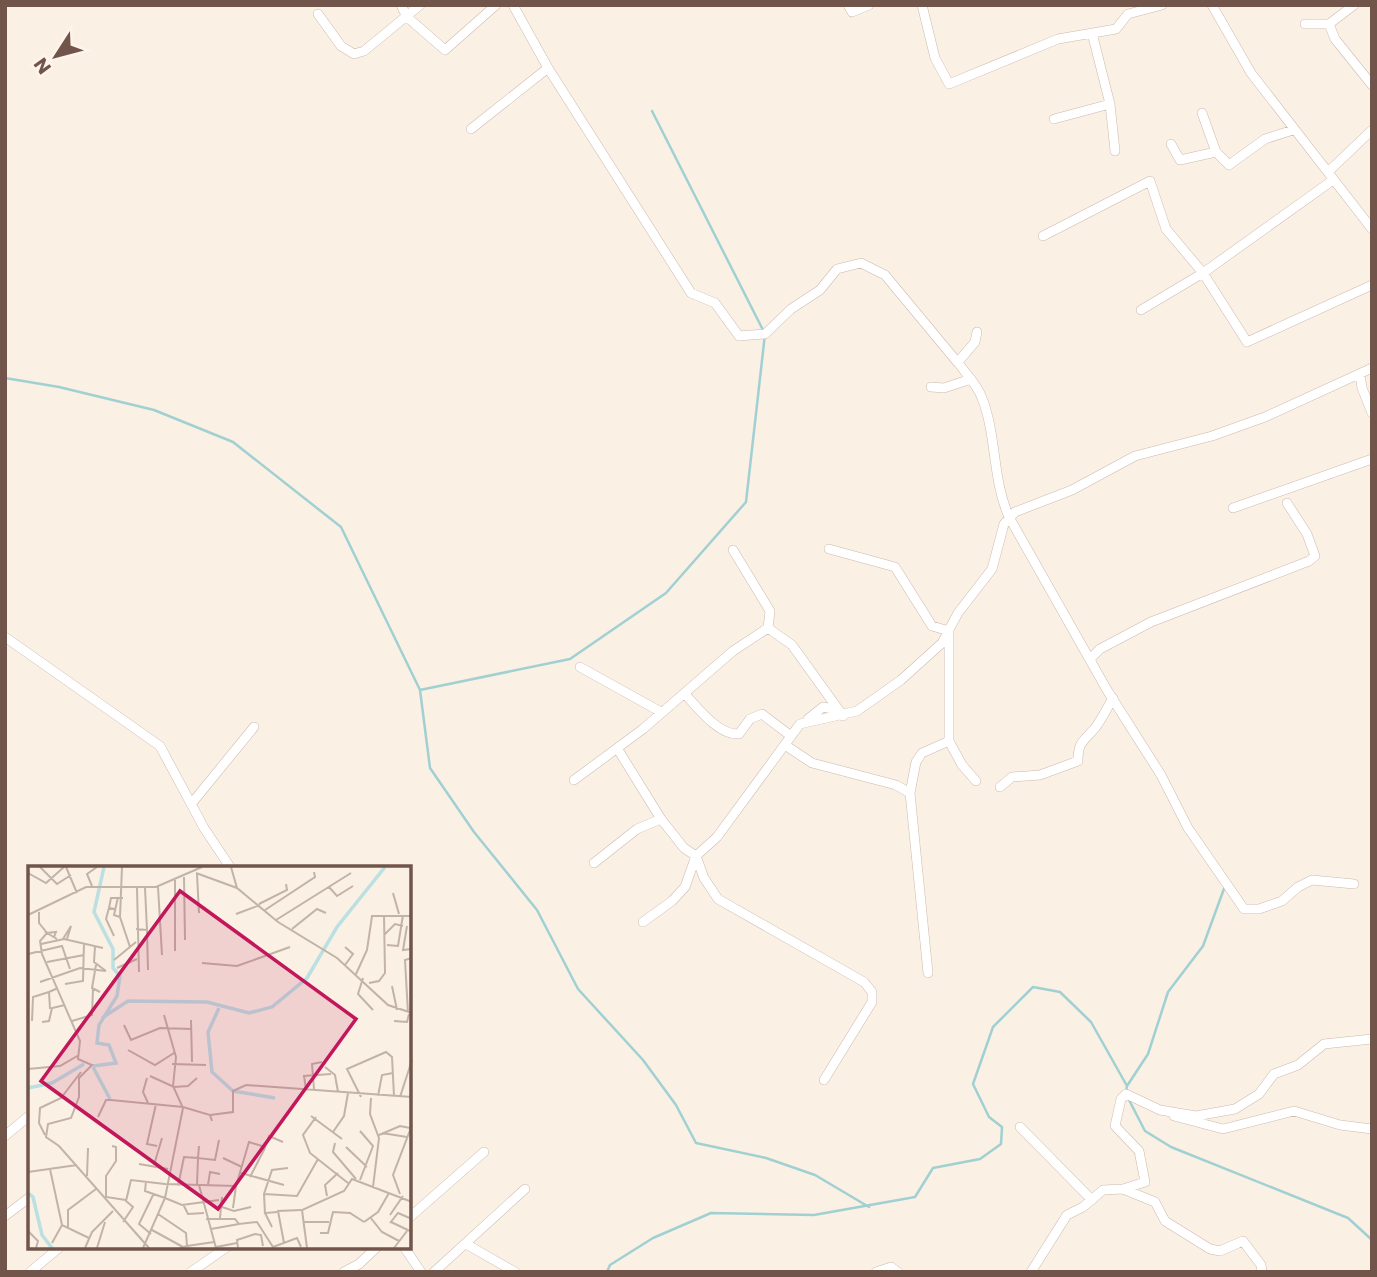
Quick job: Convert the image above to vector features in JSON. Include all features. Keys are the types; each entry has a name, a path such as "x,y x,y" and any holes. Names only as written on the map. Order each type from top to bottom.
{"street":[{"path":"401,5 407,17 445,50 496,5"},
{"path":"318,15 341,46 354,54 363,51 420,5"},
{"path":"513,5 548,68 691,293 715,303 739,336 765,334 791,309 820,290 837,269 861,263 885,275 971,379 984,401 998,489 1009,517 1112,698 1161,775 1188,828 1244,909 1259,909 1282,901 1298,887 1312,880 1354,884"},
{"path":"848,5 852,12 869,5"},
{"path":"922,5 935,58 949,83 1058,39 1116,29 1126,10 1162,5"},
{"path":"1212,5 1251,73 1372,229"},
{"path":"1305,24 1329,24 1354,5"},
{"path":"1329,24 1335,39 1372,85"},
{"path":"1092,33 1110,104 1115,150"},
{"path":"471,129 548,68"},
{"path":"1054,119 1110,104"},
{"path":"1202,114 1216,152 1229,165 1265,139 1293,130"},
{"path":"1141,310 1203,273 1227,252 1331,176 1372,130"},
{"path":"1171,144 1180,160 1216,152"},
{"path":"1043,236 1150,181 1166,229 1203,273 1247,342 1372,285"},
{"path":"958,363 975,342 978,332"},
{"path":"643,922 673,901 685,887 696,856 717,837 791,736 807,720 862,708 901,680 942,643 958,613 992,569 1009,517 1072,490 1135,456 1212,436 1265,417 1372,368"},
{"path":"1360,374 1362,388 1372,413"},
{"path":"932,387 944,388 971,379"},
{"path":"1233,508 1372,459"},
{"path":"1090,659 1100,649 1151,622 1309,561 1315,556 1312,546 1287,503"},
{"path":"829,550 895,567 932,626 949,631"},
{"path":"574,780 685,694 733,651 768,628 770,611 733,551"},
{"path":"768,628 792,645 841,713"},
{"path":"949,631 949,741 961,765 975,781"},
{"path":"5,637 160,746 229,866"},
{"path":"580,667 661,712"},
{"path":"685,694 706,718 727,732 739,734 750,719 762,714 791,736"},
{"path":"1000,787 1012,777 1040,775 1078,761 1077,747 1095,728 1112,698"},
{"path":"192,803 254,727"},
{"path":"928,973 910,793 916,762 922,753 949,741"},
{"path":"785,745 811,763 896,785 910,793"},
{"path":"617,748 662,819 684,848 696,856 704,878 718,899 863,982 872,992 872,1002 824,1080"},
{"path":"594,863 637,829 662,819"},
{"path":"1168,1111 1202,1116 1236,1109 1259,1094 1274,1074 1298,1065 1324,1044 1372,1039"},
{"path":"1031,1272 1067,1215 1103,1189 1123,1189 1145,1182 1139,1151 1115,1126 1121,1099 1126,1094 1202,1126 1223,1129 1294,1111 1340,1125 1372,1129"},
{"path":"5,1136 28,1117"},
{"path":"1020,1127 1091,1200"},
{"path":"411,1216 484,1152"},
{"path":"434,1272 525,1189"},
{"path":"1123,1189 1155,1202 1165,1221 1210,1249 1220,1251 1243,1241 1261,1265 1262,1272"},
{"path":"5,1216 28,1199"},
{"path":"466,1244 515,1272"},
{"path":"30,1272 59,1249"},
{"path":"191,1272 224,1249"},
{"path":"344,1272 359,1264 375,1249"},
{"path":"405,1249 422,1272"},
{"path":"876,1272 891,1267 898,1272"}],"waterway":[{"path":"420,690 570,659 666,593 746,502 765,334 652,111"},
{"path":"5,378 59,387 154,410 233,442 341,527 420,690 430,768 474,832 537,910 578,989 643,1060 676,1105 696,1143 766,1158 815,1175 869,1207"},
{"path":"1127,1086 1148,1054 1168,992 1203,946 1225,886"},
{"path":"607,1272 610,1265 653,1238 711,1213 814,1215 915,1197 933,1168 980,1159 1001,1144 1002,1127 989,1117 973,1084 993,1027 1033,987 1060,992 1091,1022 1127,1086 1126,1092"},
{"path":"1128,1098 1145,1131 1171,1147 1348,1218 1372,1240"}]}
